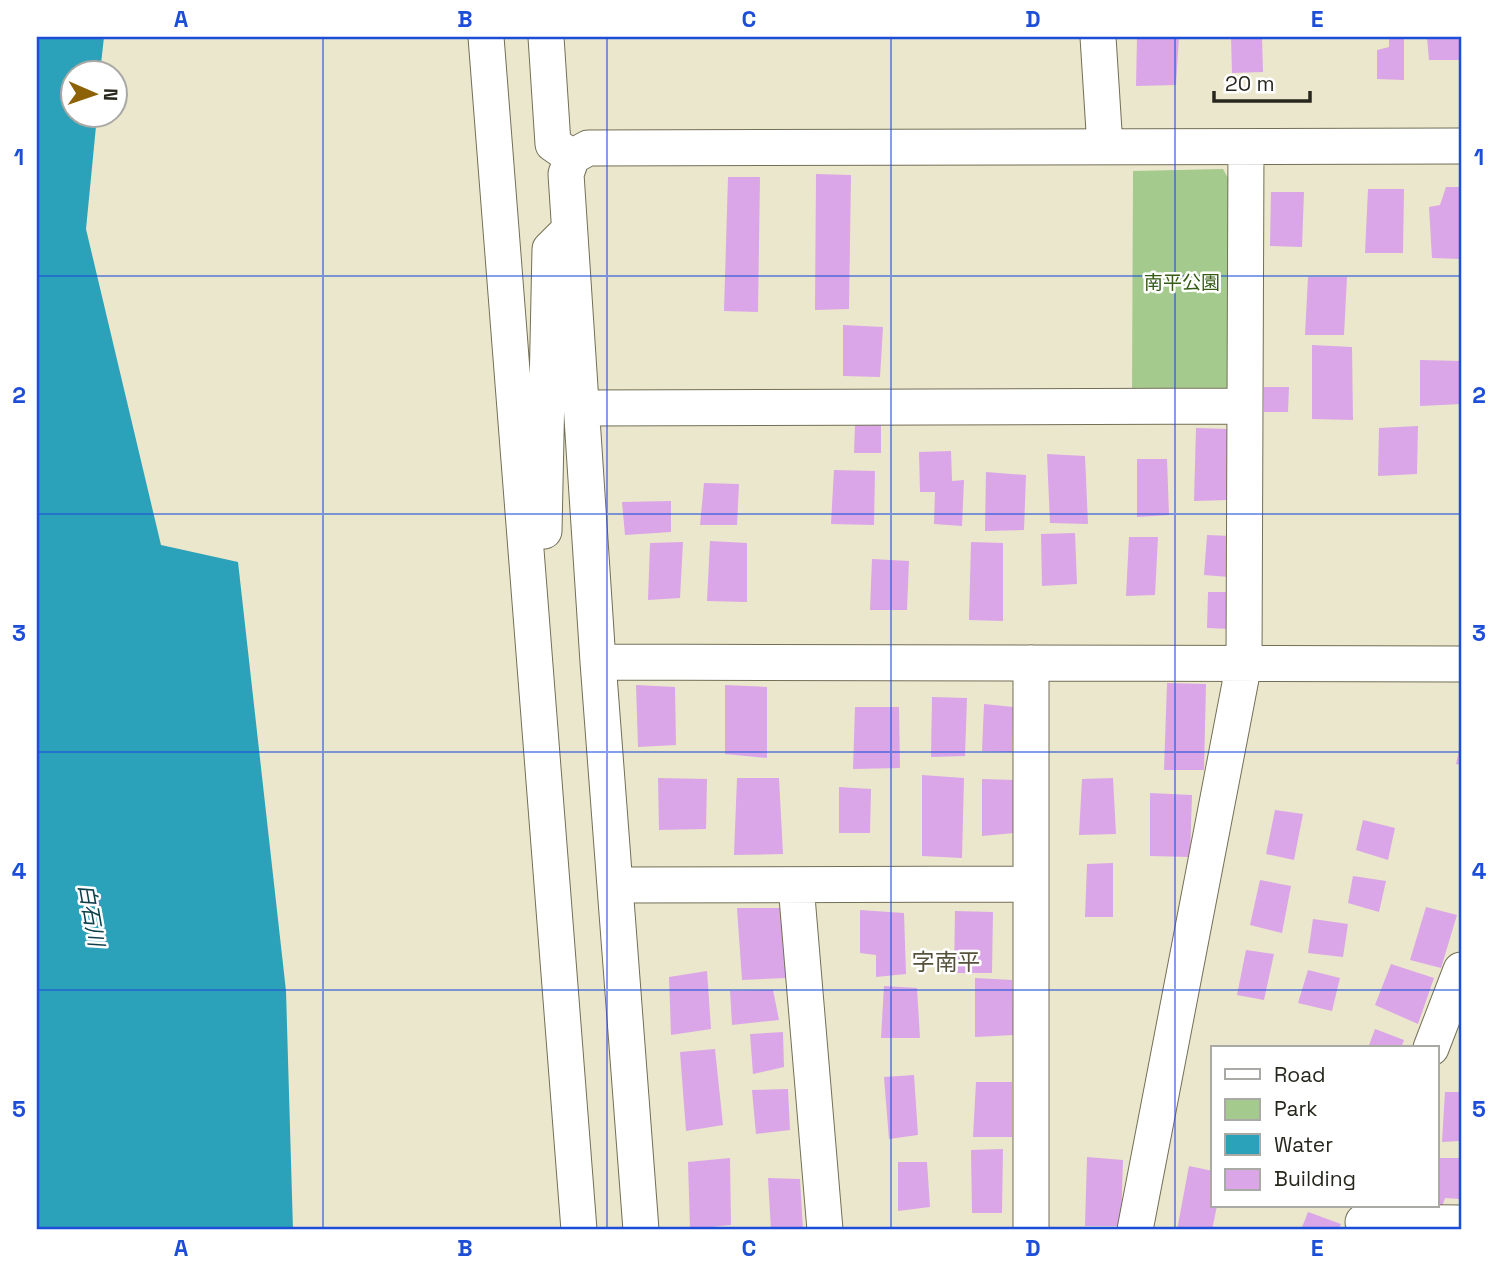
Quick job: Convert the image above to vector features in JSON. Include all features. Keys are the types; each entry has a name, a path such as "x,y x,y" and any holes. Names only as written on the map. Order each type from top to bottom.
{"street":[{"path":"486,37 579,1230"},
{"path":"546,37 554,144 572,157"},
{"path":"1098,37 1105,147"},
{"path":"641,1230 598,662 566,174 572,157 588,148 1461,146"},
{"path":"1135,1230 1244,663 1246,147"},
{"path":"530,599 545,528 550,249 570,228"},
{"path":"583,408 1245,406"},
{"path":"598,662 1461,664"},
{"path":"1031,663 1031,1230"},
{"path":"615,885 1031,884"},
{"path":"796,885 825,1230"},
{"path":"1432,1046 1461,970"},
{"path":"1364,1219 1461,1223"}],"green space":[{"name":"南平公園","path":"1223,169 1232,185 1233,379 1222,394 1132,394 1133,171"}],"water":[{"name":"白石川","path":"37,37 104,37 101,60 60,60 60,130 96,130 86,229 161,545 238,562 286,991 293,1230 37,1230"}],"building":[{"path":"1137,37 1179,37 1176,85 1136,86"},
{"path":"1231,37 1262,37 1263,72 1232,73"},
{"path":"1389,37 1404,37 1404,80 1377,79 1377,50 1389,47"},
{"path":"1427,37 1461,37 1461,60 1429,60"},
{"path":"816,174 851,175 849,309 815,310"},
{"path":"728,177 760,177 758,312 724,311"},
{"path":"1446,187 1461,187 1461,259 1432,258 1429,207 1440,205"},
{"path":"1368,189 1404,189 1403,253 1365,253"},
{"path":"1271,192 1304,192 1302,247 1270,246"},
{"path":"1308,277 1347,277 1344,335 1305,335"},
{"path":"843,325 883,327 880,377 843,376"},
{"path":"1312,345 1352,347 1353,420 1312,419"},
{"path":"1420,360 1461,361 1461,404 1420,406"},
{"path":"1264,387 1289,387 1288,412 1264,412"},
{"path":"855,424 881,425 881,453 854,453"},
{"path":"1418,426 1417,474 1378,476 1379,428"},
{"path":"1196,428 1227,429 1228,500 1194,501"},
{"path":"951,451 952,481 964,480 962,526 934,524 935,492 920,492 919,452"},
{"path":"1047,454 1085,456 1088,524 1050,523"},
{"path":"1137,459 1167,459 1169,515 1137,517"},
{"path":"834,470 875,471 874,525 831,524"},
{"path":"986,472 1026,475 1024,530 985,531"},
{"path":"704,483 739,484 737,525 700,525"},
{"path":"671,501 671,532 625,535 622,502"},
{"path":"1075,533 1077,584 1042,586 1041,534"},
{"path":"1207,535 1230,536 1229,577 1204,575"},
{"path":"1129,537 1158,537 1155,595 1126,596"},
{"path":"710,541 747,543 747,602 707,601"},
{"path":"683,542 680,598 648,600 650,543"},
{"path":"971,542 1003,543 1003,621 969,620"},
{"path":"872,559 909,561 907,610 870,610"},
{"path":"1208,592 1230,592 1231,629 1207,628"},
{"path":"1167,683 1206,684 1204,770 1164,770"},
{"path":"636,685 675,687 676,745 638,747"},
{"path":"725,685 767,687 767,758 725,754"},
{"path":"932,697 967,698 965,756 931,757"},
{"path":"984,704 1013,707 1012,752 982,751"},
{"path":"855,707 899,707 900,768 853,769"},
{"path":"1461,746 1461,765 1456,764"},
{"path":"922,775 964,778 962,858 922,856"},
{"path":"658,778 707,779 706,829 659,830"},
{"path":"737,778 779,778 783,854 734,855"},
{"path":"1113,778 1116,834 1079,835 1082,779"},
{"path":"982,779 1014,780 1014,833 982,836"},
{"path":"839,787 871,789 870,833 839,833"},
{"path":"1150,793 1192,795 1190,857 1150,856"},
{"path":"1275,810 1303,814 1294,860 1266,854"},
{"path":"1363,820 1395,828 1388,860 1356,850"},
{"path":"1113,863 1113,917 1085,917 1087,864"},
{"path":"1353,876 1386,881 1379,912 1348,903"},
{"path":"1260,880 1291,886 1282,933 1250,925"},
{"path":"1426,907 1457,915 1441,968 1410,960"},
{"path":"737,908 782,908 786,978 742,980"},
{"path":"860,910 904,913 906,974 876,977 876,955 860,953"},
{"path":"955,911 993,912 992,973 954,973"},
{"path":"1313,919 1348,924 1343,957 1308,953"},
{"path":"1246,950 1274,954 1264,1000 1237,995"},
{"path":"1391,964 1434,978 1418,1024 1375,1005"},
{"path":"1308,970 1340,978 1332,1011 1298,1003"},
{"path":"707,971 711,1029 671,1035 669,977"},
{"path":"975,978 1012,980 1014,1035 975,1037"},
{"path":"884,986 917,988 920,1038 881,1038"},
{"path":"773,990 779,1020 732,1025 730,991"},
{"path":"1375,1029 1404,1040 1402,1046 1369,1046"},
{"path":"783,1032 784,1067 753,1074 750,1034"},
{"path":"715,1049 723,1125 686,1131 680,1052"},
{"path":"914,1075 918,1135 889,1139 884,1077"},
{"path":"976,1082 1012,1082 1012,1137 973,1137"},
{"path":"788,1089 790,1130 756,1134 752,1090"},
{"path":"1445,1092 1461,1092 1461,1141 1442,1142"},
{"path":"1003,1149 1002,1213 972,1213 971,1150"},
{"path":"1087,1157 1123,1160 1121,1226 1085,1226"},
{"path":"730,1158 731,1225 690,1229 688,1162"},
{"path":"1438,1158 1461,1158 1461,1199 1445,1198 1442,1207 1438,1207"},
{"path":"898,1162 927,1162 930,1207 898,1211"},
{"path":"1189,1166 1211,1171 1211,1208 1217,1208 1212,1230 1177,1230"},
{"path":"768,1178 800,1179 803,1230 771,1230"},
{"path":"1308,1212 1341,1224 1338,1230 1301,1230"}],"district":[{"name":"字南平","path":"946,962"}]}
